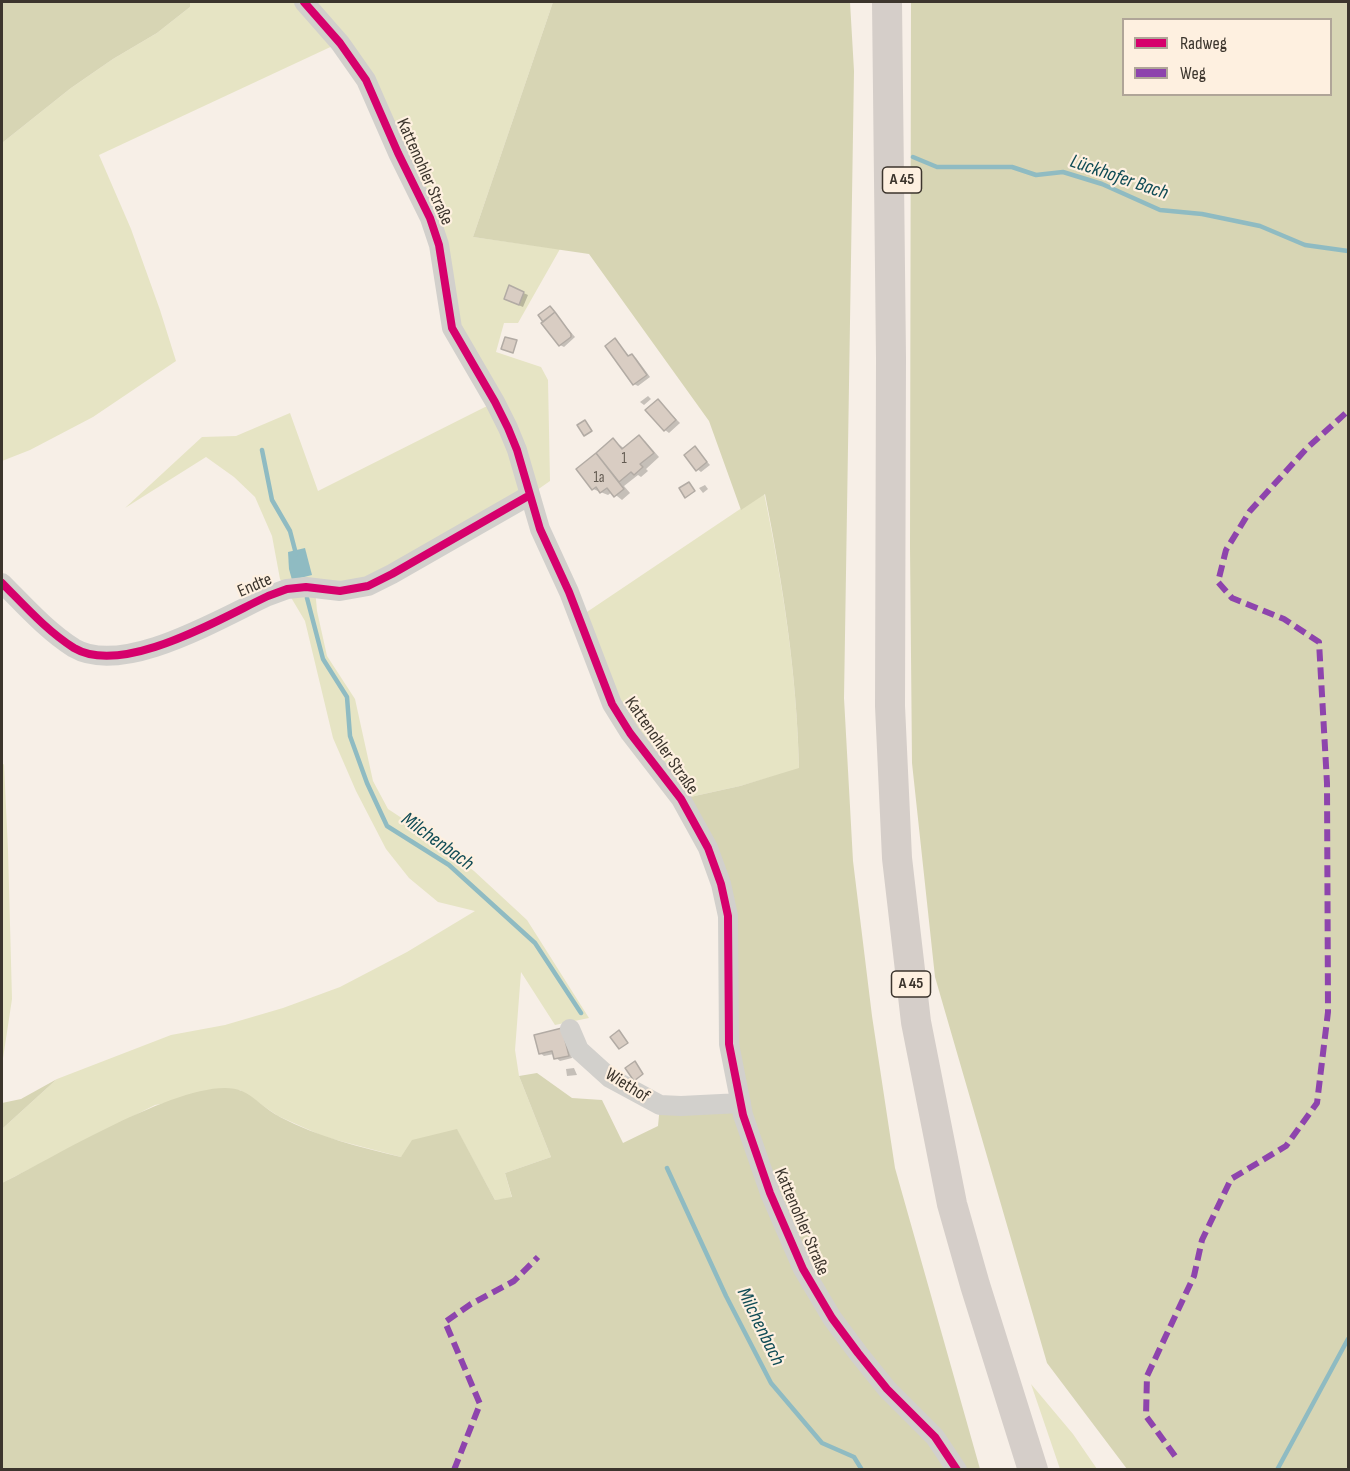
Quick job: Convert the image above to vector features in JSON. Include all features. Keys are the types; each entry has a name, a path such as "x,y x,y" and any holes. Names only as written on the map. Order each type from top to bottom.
{"highway":[{"name":"A 45","path":"887,2 901,447 910,858 926,1010 966,1203 1023,1403 1045,1470"},
{"name":"A 45","path":"900,2 897,358 890,706 897,858 915,1012 952,1204 975,1285 1034,1470"}],"street":[{"name":"Kattenohler Straße","path":"304,2 340,43 366,80 430,218 439,245 452,328 508,428 517,450 540,529 568,592 612,704 630,733 670,782 691,814 708,848 721,884 728,916 729,1044 746,1125 770,1193 810,1283 858,1353 887,1389 934,1437 957,1470"},
{"name":"Endte","path":"2,584 44,624 74,648 98,656 126,656 160,645 268,596 287,590 306,586 340,591 368,586 530,495"},
{"name":"Wiethof","path":"570,1029 579,1050 610,1078 660,1105 741,1102"}],"shaded area":[{"path":"2,2 190,2 190,7 157,33 113,59 71,88 2,143"},
{"path":"190,2 553,2 473,237 560,249 518,323 504,323 496,352 541,367 548,380 550,481 530,495 392,574 315,588 317,611 327,656 355,699 373,781 388,809 474,871 527,920 589,1018 555,1025 521,972 515,1050 519,1076 551,1157 505,1173 512,1198 495,1200 457,1130 401,1157 325,1137 278,1116 240,1090 155,1105 2,1183 2,1129 57,1079 171,1035 225,1025 283,1008 340,987 407,952 475,911 438,902 409,878 386,849 356,791 333,738 305,621 280,579 272,536 255,497 234,477 206,457 125,508 202,437 236,436 290,413 318,491 495,402 461,346 439,245 339,43 99,155 131,229 176,361 93,417 30,450 2,461 2,143 71,88 113,59 157,33 190,7"},
{"path":"553,2 850,2 854,71 844,698 853,861 872,1016 895,1168 980,1469 2,1470 2,1183 122,1121 191,1093 220,1088 242,1091 275,1114 324,1136 401,1157 412,1140 457,1129 495,1200 512,1197 505,1173 551,1157 519,1076 537,1073 572,1098 602,1100 623,1143 658,1126 660,1105 741,1102 728,916 681,799 740,786 799,768 792,664 778,562 765,494 741,510 709,421 589,254 473,237"},
{"path":"911,2 1348,2 1348,1469 1127,1469 1047,1363 935,977 912,763"},
{"path":"764,493 788,630 799,769 740,786 681,799 647,754 578,618"},
{"path":"4,764 12,999 2,1065 2,765"},
{"path":"57,1079 2,1129 2,1103 21,1099"},
{"path":"1031,1384 1073,1434 1097,1469 1060,1469"}],"water":[{"path":"305,548 312,575 292,580 288,552"}],"building":[{"path":"509,285 524,292 519,305 504,299"},
{"path":"550,306 555,312 543,322 538,315"},
{"path":"555,312 571,334 571,337 559,346 541,323"},
{"path":"505,337 517,340 513,353 501,349"},
{"path":"615,338 628,356 632,354 647,375 633,385 605,346"},
{"path":"658,399 676,420 664,431 645,410"},
{"path":"585,420 592,431 584,436 577,425"},
{"path":"639,435 654,453 640,464 643,467 634,475 631,472 619,482 596,453 613,438 622,449"},
{"path":"695,446 707,462 696,471 684,455"},
{"path":"596,453 624,489 614,497 607,488 600,493 596,487 592,490 576,469"},
{"path":"689,482 695,491 685,498 679,488"},
{"path":"562,1028 569,1056 554,1059 552,1051 539,1054 534,1035"},
{"path":"619,1030 628,1043 619,1049 610,1037"},
{"path":"635,1061 643,1074 634,1081 625,1068"}],"waterway":[{"name":"Lückhofer Bach","path":"913,157 937,167 1012,167 1036,175 1063,172 1102,184 1160,210 1202,214 1260,226 1305,245 1348,251"},
{"name":"Milchenbach","path":"262,450 272,500 290,531 296,554"},
{"name":"Milchenbach","path":"307,598 323,659 347,697 350,736 367,783 387,826 449,865 535,943 581,1013"},
{"name":"Milchenbach","path":"667,1168 726,1296 771,1383 822,1443 854,1457 862,1470"},
{"path":"1277,1470 1348,1339"}],"marked path":[{"path":"1175,1456 1146,1416 1147,1376 1194,1276 1202,1240 1231,1179 1286,1146 1317,1103 1328,1012 1327,783 1319,642 1284,619 1232,598 1218,582 1226,550 1250,511 1307,448 1348,411"},
{"path":"454,1470 480,1404 445,1322 471,1304 514,1281 538,1257"}],"cycle path":[{"path":"304,2 340,43 366,80 430,218 439,245 452,328 508,428 517,450 540,529 569,592 612,704 630,733 681,799 708,848 721,884 728,916 729,1044 743,1115 770,1193 803,1269 832,1318 858,1353 887,1389 935,1437 957,1470"},
{"path":"2,583 45,626 74,648 94,655 118,655 145,650 172,641 287,589 306,587 340,591 368,586 530,495"}]}
